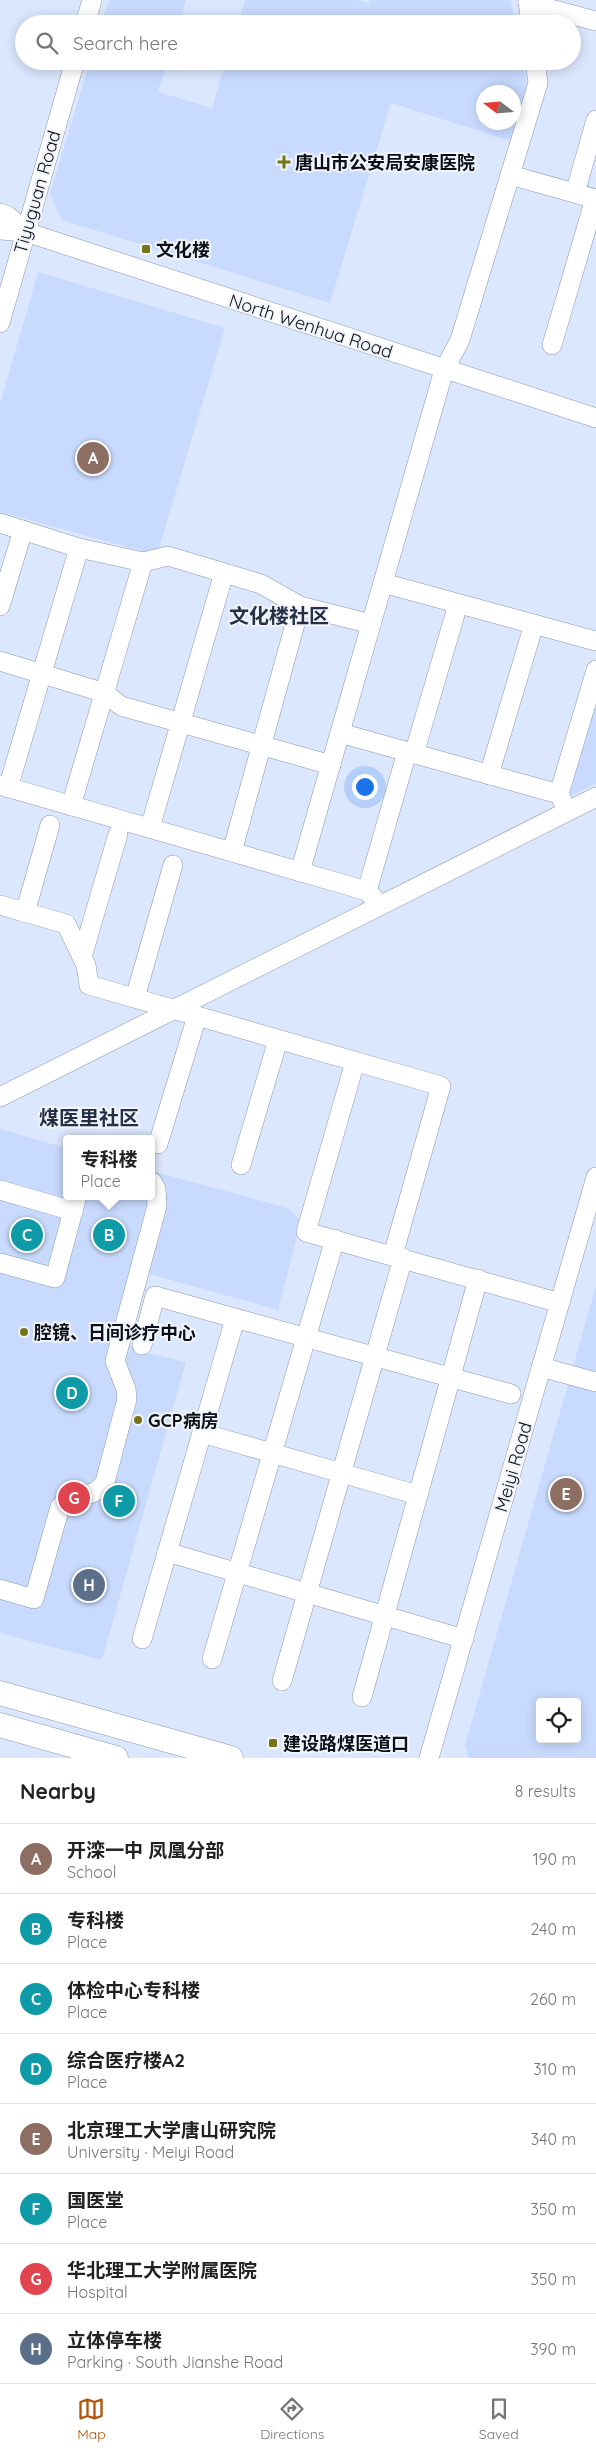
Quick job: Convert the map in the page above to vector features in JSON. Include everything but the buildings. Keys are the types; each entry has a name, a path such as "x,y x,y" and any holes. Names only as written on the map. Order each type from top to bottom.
{"main road":[{"path":"0,1692 231,1758"},
{"path":"0,1725 116,1758"}],"street":[{"path":"88,15 92,0"},
{"path":"531,15 531,2 575,15"},
{"path":"581,17 596,21"},
{"name":"Tiyuguan Road","path":"0,322 71,70"},
{"path":"300,872 444,370 460,340 538,84 536,70"},
{"path":"575,193 596,120"},
{"path":"510,175 596,199 552,345"},
{"name":"North Wenhua Road","path":"0,213 8,216 26,232"},
{"name":"North Wenhua Road","path":"0,230 26,232 444,370 596,418"},
{"path":"0,524 79,548 143,562 168,556 262,584 300,606 371,624"},
{"path":"0,606 23,530"},
{"path":"79,548 42,673 4,786 367,891 380,905"},
{"path":"71,806 143,562"},
{"path":"150,828 224,573"},
{"path":"383,583 596,641"},
{"path":"367,891 458,604"},
{"path":"232,852 300,606"},
{"path":"489,775 534,624"},
{"path":"0,661 105,693 121,706 330,765"},
{"path":"568,811 559,794 596,670"},
{"path":"340,733 559,794"},
{"path":"0,1097 596,797"},
{"path":"25,913 50,825"},
{"path":"82,957 118,834"},
{"path":"135,998 174,865"},
{"path":"0,905 66,924 86,965 89,985 441,1086 398,1256 375,1357 282,1681"},
{"path":"158,1144 197,1016"},
{"path":"242,1165 278,1040"},
{"path":"354,1062 306,1232 398,1256 560,1303"},
{"name":"Meiyi Road","path":"429,1758 596,1177"},
{"path":"0,1589 34,1599 60,1507 65,1501 74,1496 89,1496 96,1492 105,1482 127,1399 126,1388 115,1361 156,1206 155,1187"},
{"path":"0,1190 75,1203 55,1278 0,1263"},
{"path":"212,1659 335,1239"},
{"path":"362,1697 478,1280"},
{"path":"142,1345 155,1296 511,1394"},
{"path":"142,1639 235,1319"},
{"path":"541,1367 596,1382"},
{"path":"202,1433 418,1495"},
{"path":"168,1552 464,1638"}],"shaded area":[{"path":"109,0 186,0 182,15 104,15"},
{"path":"245,0 357,0 369,3 369,0 511,0 514,15 241,15"},
{"path":"87,70 165,70 158,92 212,108 223,70 524,70 527,87 521,107 521,85 476,85 476,130 391,103 330,303 62,220 50,194"},
{"path":"476,130 514,130 511,141"},
{"path":"38,272 225,328 157,555 0,512 0,404"},
{"path":"596,704 596,783 568,798"},
{"path":"0,1129 63,1147 63,1200 155,1200 155,1172 288,1208 301,1221 278,1310 149,1274 130,1345 140,1351 186,1362 102,1660 0,1633"},
{"path":"596,1286 596,1758 469,1758 465,1745"}],"place":[{"name":"唐山市公安局安康医院","path":"284,162"},
{"name":"文化楼","path":"146,249"},
{"name":"开滦一中 凤凰分部","path":"93,458"},
{"name":"体检中心专科楼","path":"27,1235"},
{"name":"专科楼","path":"109,1235"},
{"name":"腔镜、日间诊疗中心","path":"24,1332"},
{"name":"综合医疗楼A2","path":"72,1393"},
{"name":"GCP病房","path":"138,1420"},
{"name":"北京理工大学唐山研究院","path":"566,1494"},
{"name":"华北理工大学附属医院","path":"74,1498"},
{"name":"国医堂","path":"119,1501"},
{"name":"立体停车楼","path":"89,1585"},
{"name":"建设路煤医道口","path":"273,1743"}],"district":[{"name":"文化楼社区","path":"279,615"},
{"name":"煤医里社区","path":"89,1117"}]}
